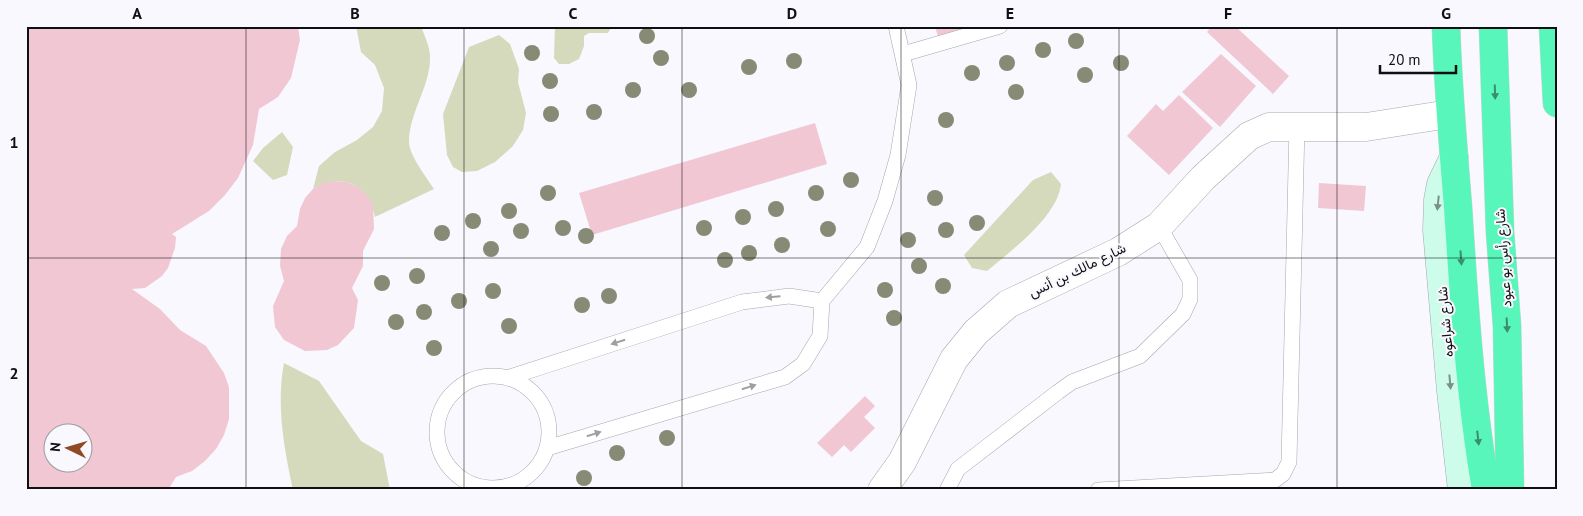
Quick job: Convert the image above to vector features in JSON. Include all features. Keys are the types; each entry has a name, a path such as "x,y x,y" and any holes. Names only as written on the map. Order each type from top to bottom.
{"highway":[{"path":"1446,26 1449,114 1454,157 1465,311 1486,490"},
{"name":"شارع رأس بو عبود","path":"1493,26 1500,232 1507,326 1510,490"},
{"path":"1553,26 1557,103"}],"street":[{"name":"شارع مالك بن أنس","path":"882,490 902,462 954,360 976,332 1008,304 1118,252 1159,226 1203,178 1249,136 1269,127 1366,127 1449,114"},
{"name":"شارع شراعوه","path":"1454,157 1441,184 1438,200 1437,230 1462,490"}],"lane":[{"path":"547,448 785,376 803,364 820,336 822,301 867,246 885,201 898,154 908,85 896,26"},
{"path":"903,54 971,30 1000,26"},
{"path":"1098,490 1275,480 1283,474 1289,462 1297,126"},
{"path":"947,490 958,469 1058,392 1072,382 1140,356 1183,314 1190,299 1190,280 1159,226"},
{"path":"507,378 742,302 789,296 822,301"},
{"path":"492,376 507,378 522,384 534,394 542,405 548,419 547,448 536,467 520,482 492,489 476,486 462,479 450,468 440,447 438,424 442,409 462,385 477,378 492,376"}],"green space":[{"path":"356,26 421,26 430,52 427,78 412,120 409,142 415,160 434,189 375,217 372,206 366,196 352,184 334,182 313,189 319,166 335,152 357,140 373,127 382,111 384,88 375,65 361,52"},
{"path":"555,26 612,26 608,33 589,33 584,36 584,46 579,59 569,64 559,64 554,58"},
{"path":"499,35 510,44 519,69 518,82 526,113 523,130 513,146 495,162 477,171 462,172 453,167 447,155 443,114 469,47"},
{"path":"282,132 293,147 287,175 273,180 253,161 263,148"},
{"path":"1051,172 1061,184 1052,208 1043,220 1020,243 987,271 972,268 964,255 1033,180"},
{"path":"284,363 319,381 361,441 383,454 390,490 293,490 282,426 281,395"}],"building":[{"path":"26,26 298,26 300,40 291,78 278,97 259,109 253,145 238,178 209,211 172,234 176,237 175,248 168,268 162,276 145,288 132,289 160,309 180,330 206,346 224,373 229,387 229,419 224,435 216,449 192,471 176,477 168,490 26,490"},
{"path":"935,26 962,26 963,29 938,37"},
{"path":"1212,26 1235,26 1289,76 1273,94 1207,32"},
{"path":"1221,54 1256,86 1220,127 1182,92"},
{"path":"1179,95 1213,128 1169,175 1127,136 1156,104 1163,111"},
{"path":"815,123 827,164 592,235 579,193"},
{"path":"347,182 358,187 367,195 373,205 374,229 363,251 363,266 352,288 358,300 354,328 338,345 327,350 305,351 284,340 275,327 273,306 284,281 280,266 281,249 287,236 297,226 300,209 305,198 313,189 323,183"},
{"path":"1319,183 1366,186 1364,211 1318,208"},
{"path":"865,396 875,406 864,417 875,428 851,452 844,445 832,457 817,443"}]}
